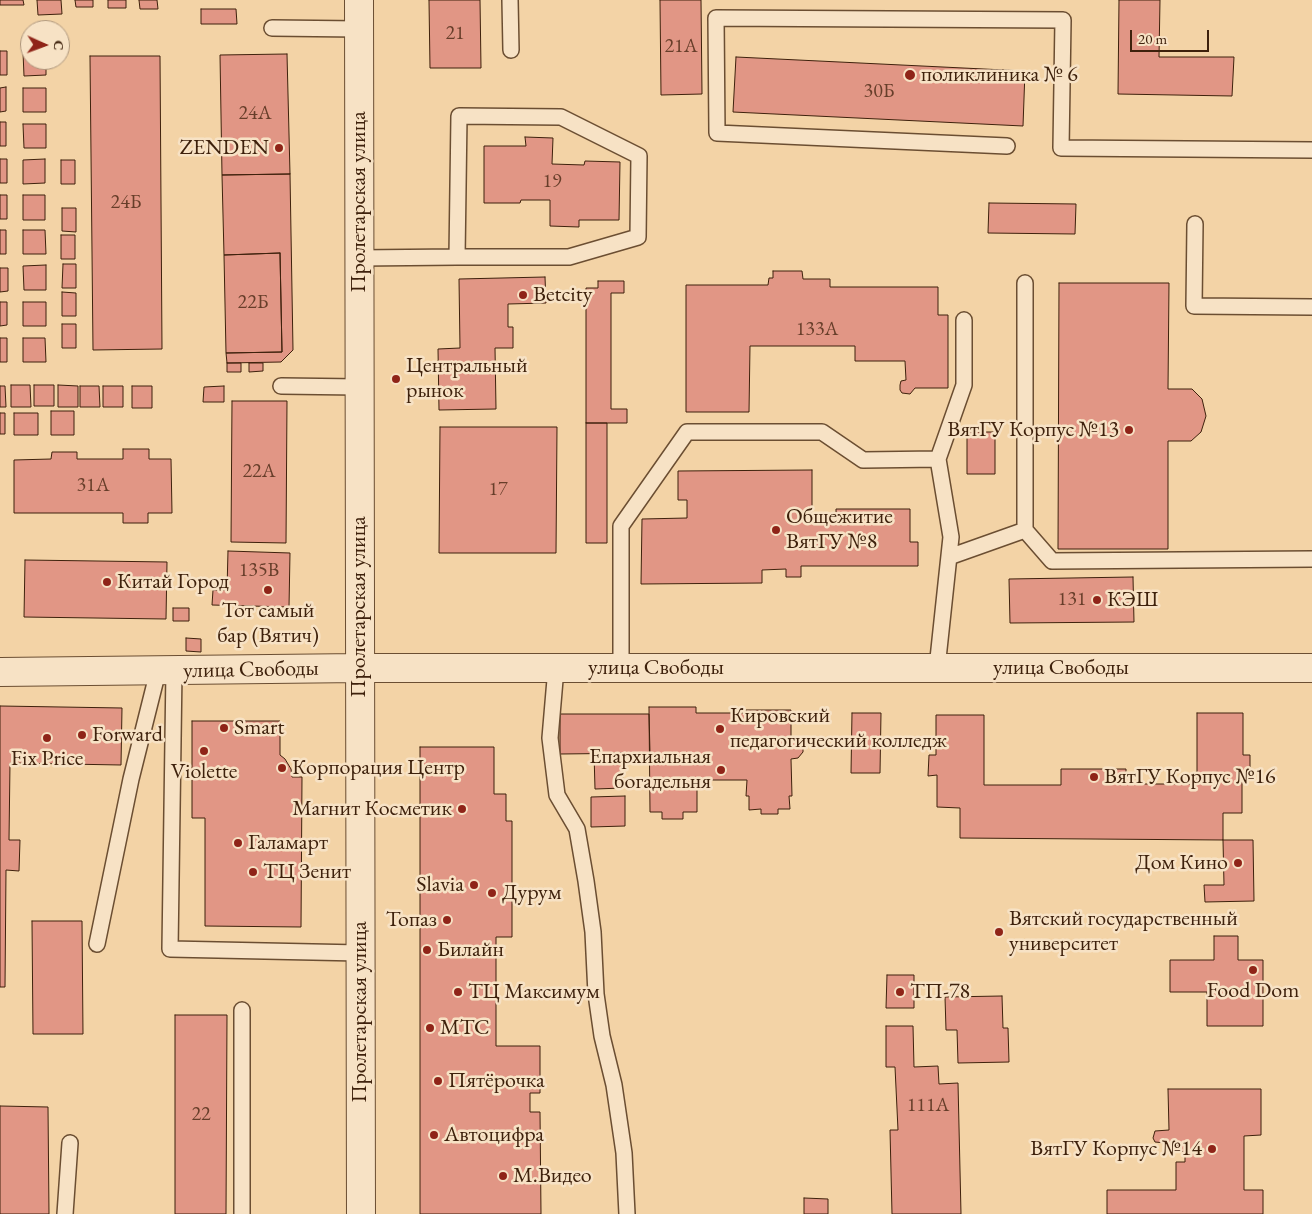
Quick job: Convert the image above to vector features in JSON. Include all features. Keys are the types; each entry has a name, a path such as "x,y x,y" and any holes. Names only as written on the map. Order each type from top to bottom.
{"street":[{"name":"Пролетарская улица","path":"359,0 361,1214"},
{"name":"улица Свободы","path":"0,672 360,668 1312,668"}],"lane":[{"path":"510,0 510,50"},
{"path":"1007,146 717,133 716,18 1063,20 1061,148 1312,150"},
{"path":"272,28 359,29"},
{"path":"359,258 569,257 638,237 639,156 561,117 459,116 457,257"},
{"path":"1195,224 1194,306 1312,307"},
{"path":"1025,283 1025,530 1052,561 1312,559"},
{"path":"937,668 951,537 938,459 964,385 964,320"},
{"path":"281,386 359,387"},
{"path":"622,668 621,526 687,432 822,432 863,460 938,459"},
{"path":"949,557 1025,530"},
{"path":"556,668 550,738 557,795 577,829 586,881 594,932 596,994 602,1036 614,1084 623,1143 628,1214"},
{"path":"97,944 131,779 166,670"},
{"path":"166,670 170,949 360,954"},
{"path":"242,1010 242,1214"},
{"path":"65,1214 70,1143"}],"building":[{"path":"0,0 23,0 24,5 0,5"},
{"path":"37,0 61,0 62,14 38,15"},
{"path":"75,0 93,0 93,7 76,7"},
{"path":"108,0 126,0 126,8 108,8"},
{"path":"139,0 157,0 158,9 140,9"},
{"path":"429,0 480,0 481,68 430,68"},
{"path":"660,0 701,0 702,94 661,95"},
{"path":"1119,0 1160,0 1159,57 1234,57 1232,96 1118,94"},
{"path":"201,9 236,9 237,24 201,24"},
{"path":"0,51 7,51 7,75 0,75"},
{"path":"287,54 290,174 222,175 220,55"},
{"path":"90,56 160,56 162,349 93,350"},
{"path":"736,57 1025,71 1023,126 733,112"},
{"path":"24,70 46,70 46,75 24,76"},
{"path":"6,87 6,111 0,112 0,88"},
{"path":"23,88 46,88 46,112 23,112"},
{"path":"0,122 6,122 6,146 0,146"},
{"path":"23,124 46,124 46,148 24,148"},
{"path":"525,137 553,138 552,164 584,165 585,161 620,162 619,220 579,220 579,227 550,226 550,200 521,200 520,203 484,203 484,146 526,146"},
{"path":"0,159 7,159 7,183 0,183"},
{"path":"45,159 45,183 23,184 23,160"},
{"path":"61,160 75,160 75,184 61,184"},
{"path":"290,174 293,350 281,362 227,363 226,353 282,352 280,253 224,255 222,175"},
{"path":"0,195 7,195 7,219 0,219"},
{"path":"23,195 45,195 45,220 23,220"},
{"path":"989,203 1076,204 1075,234 988,233"},
{"path":"62,208 76,208 76,232 62,231"},
{"path":"0,230 6,230 6,254 0,254"},
{"path":"23,230 45,230 46,254 23,254"},
{"path":"61,235 75,235 75,259 61,259"},
{"path":"280,253 282,352 226,353 224,255"},
{"path":"63,264 76,264 76,288 62,288"},
{"path":"46,265 46,290 24,290 23,266"},
{"path":"0,268 8,268 8,291 0,292"},
{"path":"773,271 802,271 803,279 830,279 830,287 938,287 938,315 948,315 948,388 915,388 910,394 902,393 900,390 901,381 906,380 905,361 855,361 855,346 750,346 749,412 686,412 686,285 768,285 769,278 773,278"},
{"path":"545,277 546,303 508,304 508,327 513,327 513,348 495,348 496,409 439,410 438,349 460,348 459,279"},
{"path":"598,281 624,281 624,293 611,293 611,409 627,409 627,423 586,423 586,288 598,288"},
{"name":"ВятГУ Корпус №13","path":"1059,283 1169,283 1168,389 1192,389 1202,399 1206,416 1201,432 1191,441 1168,441 1168,549 1058,549"},
{"path":"62,292 76,293 76,316 62,316"},
{"path":"0,302 7,302 7,325 0,326"},
{"path":"23,302 46,302 46,326 23,326"},
{"path":"62,324 76,324 76,348 62,348"},
{"path":"0,338 7,338 7,362 0,362"},
{"path":"23,338 45,338 46,362 23,362"},
{"path":"227,363 241,363 241,372 227,372"},
{"path":"249,363 263,363 263,371 249,372"},
{"path":"11,385 30,385 31,407 11,407"},
{"path":"34,385 54,385 54,406 34,406"},
{"path":"58,385 78,386 78,407 58,407"},
{"path":"0,386 5,386 6,407 0,407"},
{"path":"80,386 99,386 100,407 80,407"},
{"path":"103,386 123,386 123,407 103,407"},
{"path":"132,386 152,386 152,408 132,408"},
{"path":"224,386 224,402 203,402 204,387"},
{"path":"232,401 287,401 286,543 231,542"},
{"path":"51,411 74,411 74,435 51,435"},
{"path":"0,413 5,413 5,434 0,434"},
{"path":"14,413 38,413 38,435 14,435"},
{"path":"586,423 607,423 607,543 586,543"},
{"path":"440,427 557,427 556,553 439,553"},
{"path":"967,432 995,432 995,474 967,474"},
{"path":"123,449 149,449 149,459 171,459 172,513 148,513 148,523 123,523 123,513 14,513 14,460 51,459 52,452 77,452 77,459 123,459"},
{"name":"Общежитие ВятГУ №8","path":"812,470 812,517 836,517 836,509 910,509 910,542 918,542 918,566 801,566 801,577 786,577 786,569 762,570 762,583 641,584 642,519 687,518 687,500 678,500 678,471"},
{"path":"228,551 290,553 289,607 212,605 213,590 227,590"},
{"path":"25,560 167,562 166,619 24,617"},
{"path":"1133,577 1134,622 1010,623 1009,579"},
{"path":"173,608 189,608 189,621 173,621"},
{"path":"186,638 201,639 201,652 186,651"},
{"path":"0,706 122,708 121,765 10,763 9,840 20,840 19,871 6,870 5,987 0,987"},
{"name":"Епархиальная богадельня","path":"649,707 696,707 696,713 747,713 746,710 791,710 791,737 803,744 803,752 798,758 791,759 792,796 789,796 790,809 778,809 778,814 761,814 761,809 749,810 749,796 746,796 747,780 697,780 697,812 683,812 683,819 662,819 662,812 650,812"},
{"path":"852,713 881,713 880,773 851,773"},
{"name":"ВятГУ Корпус №16","path":"1197,713 1243,713 1243,755 1250,755 1250,779 1242,779 1242,813 1223,813 1223,840 960,838 960,808 937,807 937,775 928,776 929,755 936,755 936,715 984,715 984,785 1061,785 1061,769 1126,769 1126,784 1197,784"},
{"path":"560,714 649,714 650,753 560,754"},
{"name":"ТЦ Зенит","path":"192,721 280,721 280,755 291,769 292,777 302,777 301,927 205,926 205,818 192,818"},
{"name":"ТЦ Максимум","path":"420,747 494,747 494,794 506,794 506,821 512,821 512,937 496,937 496,1046 540,1046 540,1093 530,1093 530,1112 540,1112 541,1214 420,1214"},
{"path":"594,753 622,753 623,788 595,789"},
{"path":"625,796 625,826 591,827 591,797"},
{"name":"Дом Кино","path":"1223,840 1253,840 1254,901 1205,902 1204,885 1224,885"},
{"path":"32,921 82,921 83,1034 33,1034"},
{"path":"1214,936 1238,936 1238,960 1263,960 1263,1026 1207,1026 1207,992 1170,992 1170,960 1214,960"},
{"name":"ТП-78","path":"887,975 914,975 914,1008 886,1008"},
{"path":"1002,996 1003,1028 1008,1028 1009,1062 958,1063 957,1030 946,1030 945,997"},
{"path":"175,1015 227,1015 226,1214 175,1214"},
{"path":"886,1026 913,1026 914,1067 938,1066 939,1084 958,1083 961,1214 892,1214 890,1130 898,1130 895,1067 886,1067"},
{"name":"ВятГУ Корпус №14","path":"1168,1089 1261,1089 1261,1135 1244,1136 1244,1190 1263,1190 1263,1214 1107,1214 1107,1190 1176,1190 1176,1162 1185,1162 1185,1154 1176,1144 1155,1142 1153,1138 1155,1131 1169,1130"},
{"path":"0,1106 48,1107 49,1214 0,1214"},
{"path":"804,1198 828,1199 828,1214 804,1214"}],"place":[{"name":"поликлиника № 6","path":"910,75"},
{"name":"ZENDEN","path":"279,148"},
{"name":"Betcity","path":"523,295"},
{"name":"Центральный рынок","path":"396,379"},
{"name":"ВятГУ Корпус №13","path":"1129,430"},
{"name":"Общежитие ВятГУ №8","path":"776,530"},
{"name":"Китай Город","path":"107,582"},
{"name":"Тот самый бар (Вятич)","path":"268,590"},
{"name":"КЭШ","path":"1097,600"},
{"name":"Smart","path":"224,728"},
{"name":"Кировский педагогический колледж","path":"720,729"},
{"name":"Forward","path":"82,735"},
{"name":"Fix Price","path":"47,738"},
{"name":"Violette","path":"204,751"},
{"name":"Корпорация Центр","path":"282,768"},
{"name":"Епархиальная богадельня","path":"721,770"},
{"name":"ВятГУ Корпус №16","path":"1094,777"},
{"name":"Магнит Косметик","path":"462,809"},
{"name":"Галамарт","path":"238,843"},
{"name":"Дом Кино","path":"1238,863"},
{"name":"ТЦ Зенит","path":"253,872"},
{"name":"Slavia","path":"474,885"},
{"name":"Дурум","path":"492,893"},
{"name":"Топаз","path":"447,920"},
{"name":"Вятский государственный университет","path":"999,932"},
{"name":"Билайн","path":"427,950"},
{"name":"Food Dom","path":"1253,970"},
{"name":"ТЦ Максимум","path":"458,992"},
{"name":"ТП-78","path":"900,992"},
{"name":"МТС","path":"430,1028"},
{"name":"Пятёрочка","path":"438,1081"},
{"name":"Автоцифра","path":"434,1135"},
{"name":"ВятГУ Корпус №14","path":"1212,1149"},
{"name":"М.Видео","path":"503,1176"}]}
